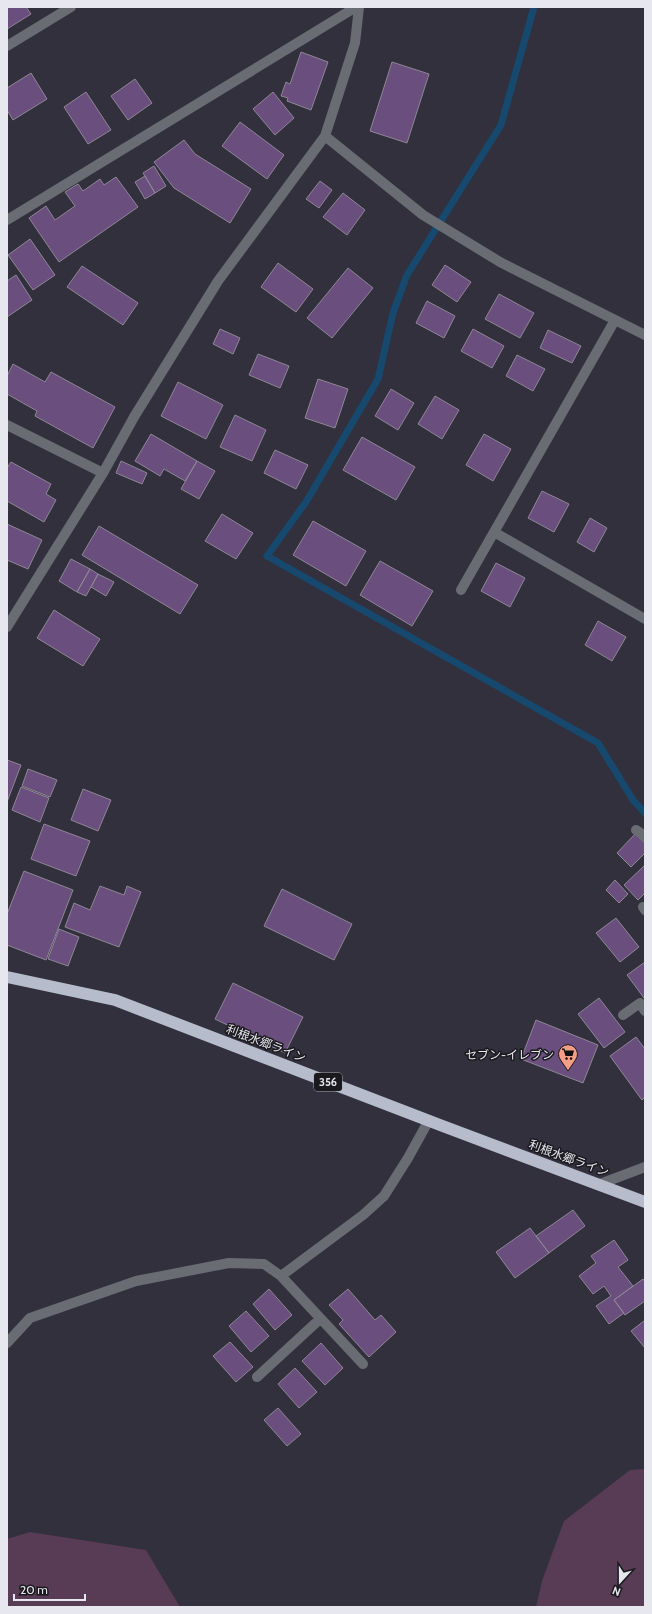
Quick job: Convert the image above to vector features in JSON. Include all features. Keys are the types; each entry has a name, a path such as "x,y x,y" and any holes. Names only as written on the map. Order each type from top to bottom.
{"highway":[{"name":"利根水郷ライン","path":"7,977 114,1000 645,1202"}],"street":[{"path":"7,46 71,7"},
{"path":"7,220 356,7"},
{"path":"7,627 103,473 134,417 218,281 325,136 355,43 359,7"},
{"path":"325,136 422,215 500,262 645,335"},
{"path":"461,590 615,320"},
{"path":"7,424 103,473"},
{"path":"494,532 645,619"},
{"path":"636,830 645,836"},
{"path":"623,1015 640,1004 645,1010"},
{"path":"281,1276 363,1215 384,1196 408,1158 429,1120"},
{"path":"600,1184 645,1167"},
{"path":"7,1344 30,1318 136,1281 229,1263 264,1264 281,1276 363,1364"},
{"path":"257,1377 320,1318"}],"shaded area":[{"path":"645,1469 645,1607 536,1607 542,1581 564,1521 630,1470"},
{"path":"30,1532 146,1550 180,1607 7,1607 7,1539"}],"building":[{"path":"7,7 26,7 31,14 7,29"},
{"path":"301,52 328,62 311,110 287,101 288,98 281,96 286,82 290,84"},
{"path":"392,62 429,74 407,143 370,131"},
{"path":"31,73 47,99 13,120 7,110 7,88"},
{"path":"135,79 152,103 128,120 111,96"},
{"path":"86,92 111,130 88,144 64,107"},
{"path":"273,92 294,118 275,135 253,109"},
{"path":"240,122 284,155 267,179 222,146"},
{"path":"184,140 195,154 251,189 230,223 174,188 154,162"},
{"path":"154,166 166,186 155,193 143,173"},
{"path":"145,176 155,193 145,199 135,182"},
{"path":"116,177 138,207 59,262 29,218 46,206 55,220 75,206 65,192 78,184 83,191 100,179 104,185"},
{"path":"320,181 332,190 319,208 306,199"},
{"path":"343,193 365,210 347,235 323,217"},
{"path":"30,239 55,275 33,290 8,255"},
{"path":"278,263 313,289 296,312 261,287"},
{"path":"445,265 471,282 457,302 432,285"},
{"path":"82,266 138,303 123,325 67,287"},
{"path":"348,268 373,288 332,338 307,318"},
{"path":"16,275 32,300 7,317 7,281"},
{"path":"499,294 534,313 520,338 485,319"},
{"path":"427,301 455,316 444,338 416,323"},
{"path":"220,329 240,338 233,354 213,344"},
{"path":"473,329 504,346 492,368 461,351"},
{"path":"548,330 581,346 572,363 540,348"},
{"path":"258,354 289,366 280,388 249,375"},
{"path":"517,355 545,369 533,391 506,376"},
{"path":"13,364 45,382 51,372 115,407 93,448 35,416 37,411 7,394 7,376"},
{"path":"318,379 348,389 335,428 305,418"},
{"path":"178,382 223,405 206,439 161,416"},
{"path":"391,389 414,403 398,430 375,416"},
{"path":"435,396 459,410 442,439 418,424"},
{"path":"235,415 266,430 252,461 220,447"},
{"path":"151,434 197,461 185,481 164,469 160,476 135,461"},
{"path":"484,434 511,449 493,481 466,465"},
{"path":"362,437 415,467 396,500 343,470"},
{"path":"275,450 308,465 296,489 264,473"},
{"path":"121,461 147,473 142,484 116,473"},
{"path":"197,461 215,471 199,499 181,489"},
{"path":"11,462 51,484 46,494 56,500 44,522 7,501 7,468"},
{"path":"542,491 569,504 554,532 528,518"},
{"path":"222,514 253,533 236,559 205,541"},
{"path":"590,518 607,528 594,552 577,542"},
{"path":"313,521 366,551 346,586 293,555"},
{"path":"7,524 42,540 28,569 7,560"},
{"path":"99,526 198,585 180,614 82,555"},
{"path":"71,559 90,569 77,592 59,581"},
{"path":"380,561 433,591 412,626 360,595"},
{"path":"496,563 525,578 510,607 481,591"},
{"path":"90,569 98,574 86,596 77,592"},
{"path":"98,574 114,582 106,596 91,587"},
{"path":"54,610 100,639 83,666 37,638"},
{"path":"598,621 626,637 612,661 585,645"},
{"path":"7,760 21,765 7,802"},
{"path":"28,769 57,780 50,797 22,786"},
{"path":"21,787 49,798 40,822 12,810"},
{"path":"83,789 111,800 98,831 71,820"},
{"path":"44,824 90,841 76,876 31,859"},
{"path":"635,834 645,843 645,853 631,867 617,853"},
{"path":"645,865 645,893 638,900 624,885"},
{"path":"24,871 73,890 46,960 7,945 7,914"},
{"path":"615,880 628,894 619,903 606,890"},
{"path":"100,886 124,895 127,886 141,892 119,947 65,927 74,903 90,910"},
{"path":"282,889 352,924 334,960 264,926"},
{"path":"616,918 639,947 620,962 596,933"},
{"path":"59,929 79,937 68,966 48,959"},
{"path":"645,962 645,997 644,998 627,975"},
{"path":"233,983 303,1017 285,1053 215,1019"},
{"path":"599,998 625,1032 604,1048 578,1014"},
{"path":"536,1020 598,1045 583,1083 521,1059"},
{"path":"636,1037 645,1049 645,1097 642,1100 610,1056"},
{"path":"573,1210 585,1226 549,1253 536,1236"},
{"path":"530,1228 549,1253 515,1278 496,1252"},
{"path":"614,1240 628,1260 618,1267 633,1286 614,1300 624,1313 609,1324 596,1306 611,1296 604,1286 593,1294 579,1276 596,1263 591,1256"},
{"path":"643,1279 645,1282 645,1301 625,1315 614,1300"},
{"path":"269,1289 292,1315 275,1330 253,1304"},
{"path":"348,1289 375,1320 381,1315 396,1332 369,1357 339,1324 343,1320 329,1305"},
{"path":"246,1311 269,1336 251,1352 229,1326"},
{"path":"644,1321 645,1322 645,1348 631,1331"},
{"path":"230,1342 253,1367 236,1382 213,1356"},
{"path":"321,1343 343,1368 325,1385 302,1361"},
{"path":"295,1368 317,1392 299,1408 278,1384"},
{"path":"278,1408 301,1434 287,1446 264,1420"}],"waterway":[{"path":"534,7 501,125 407,275 393,313 378,379 306,502 267,556 598,743 633,800 645,813"}],"place":[{"name":"セブン-イレブン","path":"568,1071"}]}
